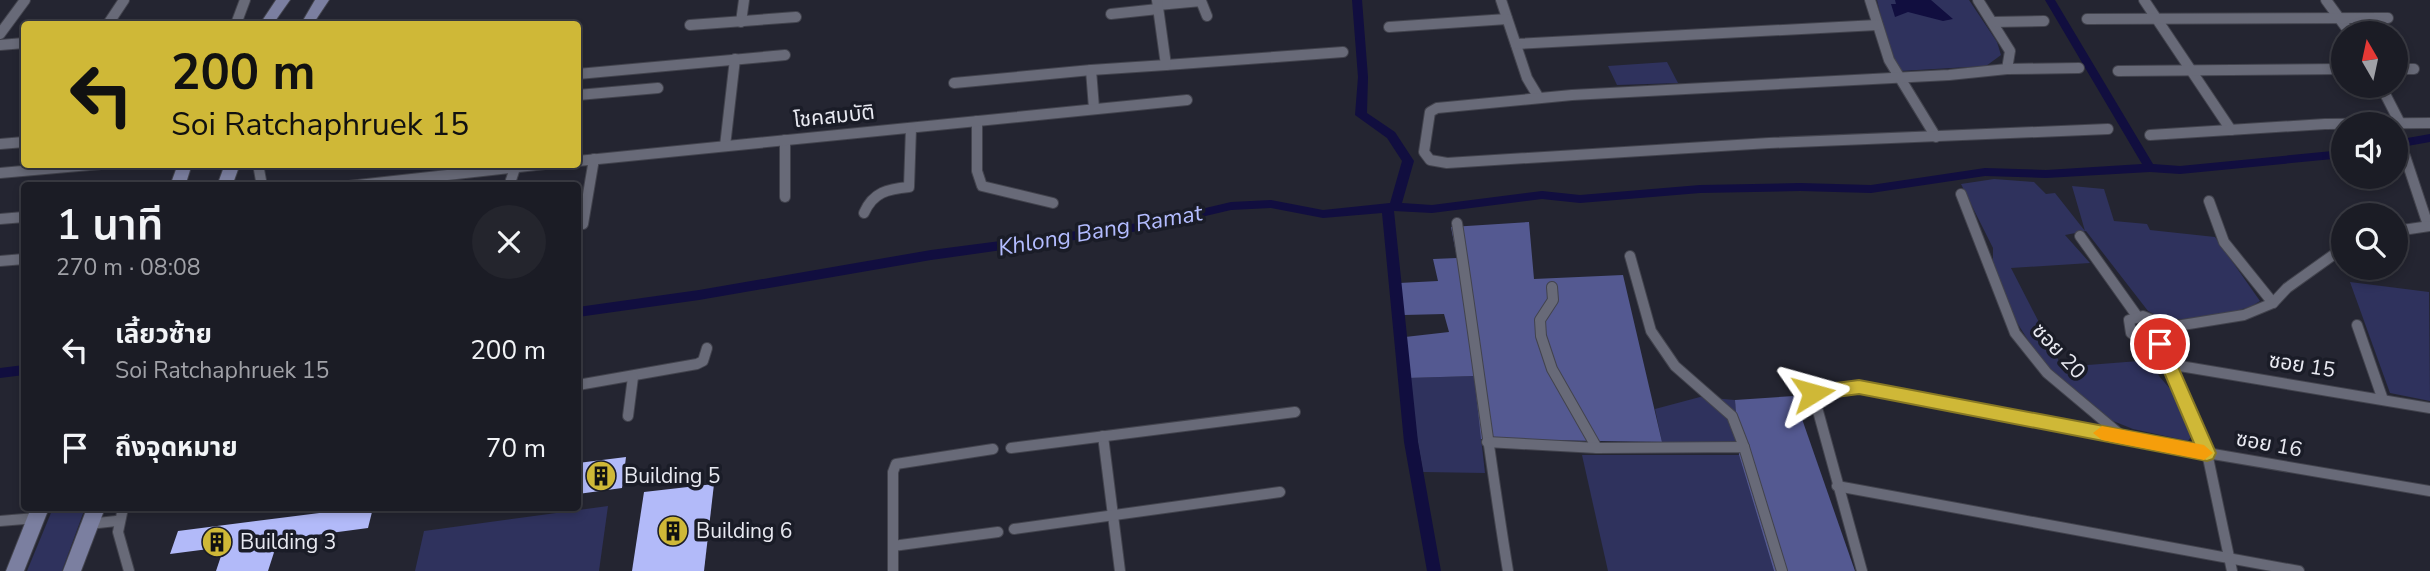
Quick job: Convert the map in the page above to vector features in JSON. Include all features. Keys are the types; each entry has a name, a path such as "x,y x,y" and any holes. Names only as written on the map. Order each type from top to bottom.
{"main road":[{"path":"268,21 283,0"},
{"path":"309,21 322,0"},
{"path":"15,571 38,513"},
{"path":"72,571 93,516"}],"street":[{"path":"0,34 25,0"},
{"path":"110,21 124,0"},
{"path":"237,21 245,0"},
{"path":"741,22 744,0"},
{"path":"1501,0 1527,78 1539,98"},
{"path":"1870,0 1899,78 1936,137"},
{"path":"1978,0 2010,51 2007,69"},
{"path":"2144,0 2231,130"},
{"path":"2326,0 2342,19"},
{"path":"1111,14 1157,5 1199,1 1204,4 1207,16"},
{"path":"1157,5 1166,65"},
{"path":"690,25 796,17"},
{"path":"2087,19 2388,18"},
{"path":"1389,27 1507,19"},
{"path":"1993,22 2044,21"},
{"path":"1516,44 1877,24"},
{"path":"0,45 21,43"},
{"path":"954,83 1343,52"},
{"path":"581,74 785,55"},
{"path":"725,146 735,59"},
{"path":"2080,68 2025,71 2007,69 1899,78 1539,98 1432,110 1425,155 1430,160 1447,163 1769,143 2108,129"},
{"path":"2118,71 2331,69"},
{"path":"2408,69 2414,69"},
{"path":"1091,70 1094,108"},
{"path":"581,95 658,88"},
{"name":"โชคสมบัติ","path":"581,161 1187,100"},
{"path":"977,121 977,171 982,186 1053,203"},
{"path":"2408,123 2430,123"},
{"path":"2150,135 2331,124"},
{"path":"908,200 911,128"},
{"path":"785,140 785,197"},
{"path":"0,144 21,142"},
{"path":"583,224 594,159"},
{"path":"2408,165 2429,225 2408,229"},
{"path":"0,173 56,168"},
{"path":"386,182 515,168 510,182"},
{"path":"864,213 868,201 878,192 909,187"},
{"name":"ซอย 20","path":"1961,194 2015,333 2047,373 2124,437"},
{"path":"2209,201 2224,242 2273,303"},
{"path":"0,219 21,218"},
{"path":"1457,223 1507,571"},
{"path":"2080,236 2137,316"},
{"path":"1630,256 1651,331 1675,366 1732,416 1782,571"},
{"path":"2164,327 2167,340 2160,344 2148,344 2131,333 2127,324 2137,316 2149,317 2164,327 2244,315 2273,303 2287,288 2331,257"},
{"path":"0,261 21,259"},
{"path":"1552,287 1553,300 1539,320 1549,366 1579,413 1597,448"},
{"path":"2357,326 2382,397"},
{"path":"2160,344 2207,453 2230,565"},
{"path":"581,385 697,365 706,355 707,348"},
{"name":"ซอย 15","path":"2168,363 2382,397 2430,408"},
{"path":"628,416 634,377"},
{"name":"ซอย 16","path":"1838,485 1813,393 1859,387 2207,453 2430,491"},
{"path":"1011,448 1295,412"},
{"path":"1103,436 1120,571"},
{"path":"1487,442 1597,448 1744,447"},
{"path":"893,571 893,472 896,464 993,449"},
{"path":"1861,571 1838,485 2230,565 2299,571"},
{"path":"1014,529 1280,492"},
{"path":"121,511 116,521 119,541 129,571"},
{"path":"0,521 38,513"},
{"path":"93,516 116,521"},
{"path":"893,546 998,532"}],"shaded area":[{"path":"1877,0 1969,0 1997,42 2001,55 1986,66 1900,71 1888,46"},
{"path":"1895,0 1931,0 1953,19 1943,21 1908,12 1895,17 1891,4 1896,4"},
{"path":"1667,62 1678,83 1617,85 1608,66"},
{"path":"1994,179 2034,182 2046,194 2055,193 2085,231 2072,186 2104,189 2114,221 2147,224 2150,230 2215,237 2260,301 2217,317 2166,320 2148,311 2086,231 2065,235 2090,263 2011,268 2062,367 2152,360 2159,376 2177,397 2193,434 2188,441 2133,429 2108,419 2043,364 2016,321 1993,264 1993,248 1961,184"},
{"path":"1529,222 1534,279 1623,275 1662,442 1481,439 1474,376 1407,378 1405,337 1449,332 1444,314 1404,315 1399,283 1438,281 1433,259 1457,258 1451,227"},
{"path":"2350,282 2429,292 2430,401 2390,393"},
{"path":"1474,376 1485,473 1423,472 1407,378"},
{"path":"1794,396 1855,571 1774,571 1739,455 1735,400"},
{"path":"1700,397 1735,400 1738,444 1662,442 1655,409"},
{"path":"1582,455 1739,455 1774,571 1608,571"},
{"path":"608,506 599,571 415,571 424,531"},
{"path":"52,511 84,511 62,571 27,571"}],"building":[{"name":"Building 5","path":"626,457 622,488 581,494 581,463"},
{"name":"Building 6","path":"714,484 704,571 632,571 644,492"},
{"name":"Building 3","path":"335,511 372,511 368,528 278,540 268,571 216,571 224,547 170,554 178,531"}],"waterway":[{"name":"Khlong Bang Ramat","path":"1357,0 1363,77 1361,115 1391,135 1408,161 1395,207"},
{"path":"2050,0 2150,168"},
{"path":"2408,142 2430,138"},
{"path":"2150,168 2180,170 2331,155"},
{"path":"1395,207 1432,209 1542,195 1580,199 1700,189 1871,189 1985,172 2046,174 2150,168"},
{"name":"Khlong Bang Ramat","path":"581,312 699,295 931,255 1146,226 1231,206 1271,204 1323,214 1395,207"},
{"path":"1388,209 1411,442 1434,571"},
{"name":"Khlong Bang Ramat","path":"0,373 21,370"}],"slow traffic":[{"path":"2102,433 2204,453"}],"place":[{"name":"Building 5","path":"601,476"},
{"name":"Building 6","path":"673,531"},
{"name":"Building 3","path":"217,542"}],"route":[{"path":"1813,393 1859,387 2207,453 2160,344"}]}
